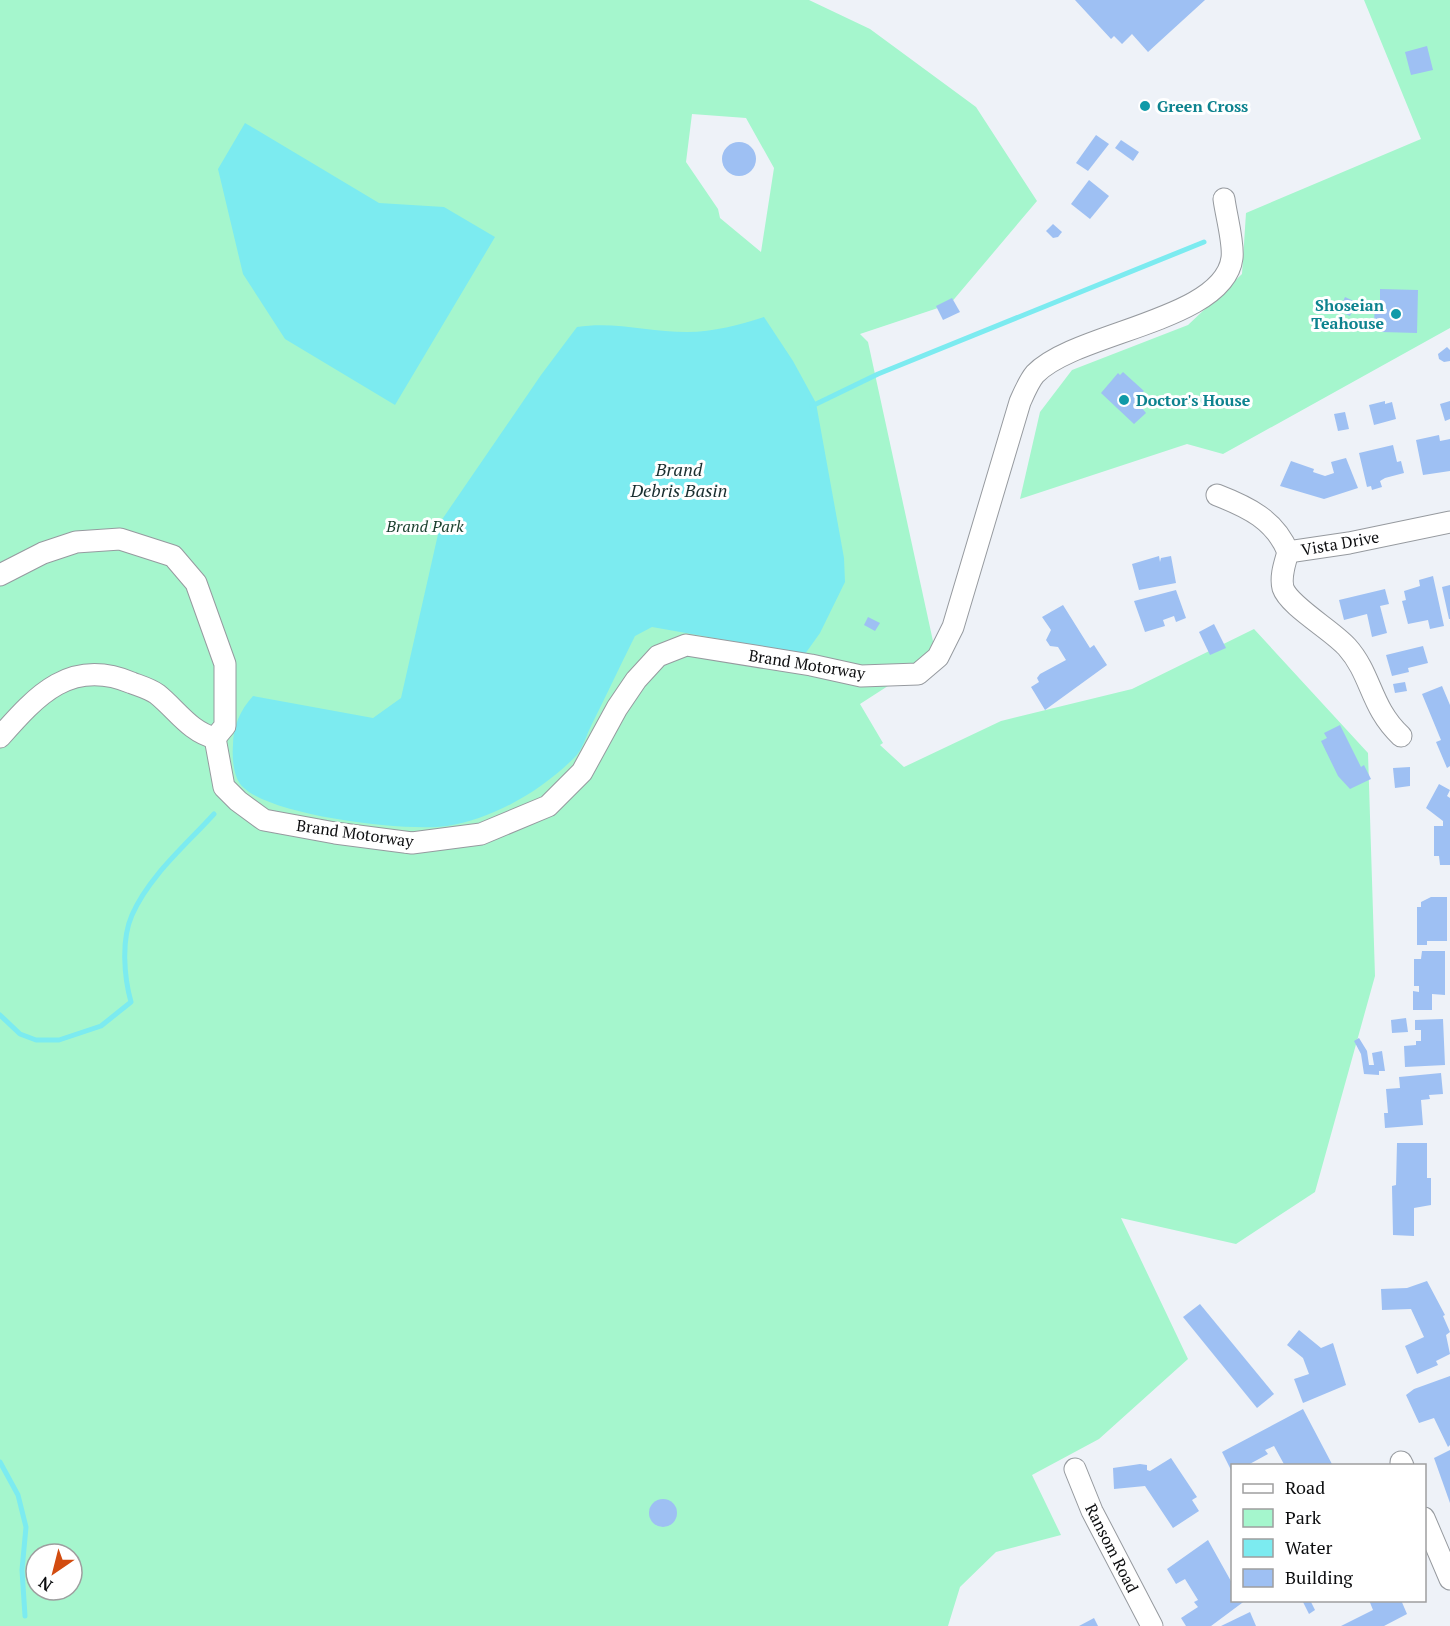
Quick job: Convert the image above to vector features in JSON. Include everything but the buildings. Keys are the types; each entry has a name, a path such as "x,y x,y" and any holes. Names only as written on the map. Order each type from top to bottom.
{"street":[{"name":"Brand Motorway","path":"215,738 224,787 237,801 264,820 335,833 412,843 481,834 548,806 582,772 617,708 636,680 658,656 686,645 861,676 918,674 938,657 953,627 1020,402 1035,374 1059,356 1191,305 1222,281 1232,258 1224,199"},
{"name":"Vista Drive","path":"1217,495 1263,517 1283,539 1288,552 1349,543 1450,522"},
{"path":"0,576 44,553 76,542 120,539 173,556 196,583 225,664 225,726 215,738 200,734 155,693 113,675 78,676 51,686 28,705 0,737"},
{"path":"1288,552 1282,575 1283,588 1289,599 1335,634 1349,649 1360,667 1378,708 1389,724 1401,735"},
{"name":"Ransom Road","path":"1075,1469 1092,1511 1152,1626"},
{"path":"1426,1520 1450,1579"}],"green space":[{"name":"Brand Park","path":"0,0 809,0 870,29 976,107 1037,201 950,304 860,334 868,342 936,655 860,704 883,743 880,745 904,767 1001,721 1132,689 1254,629 1368,753 1375,976 1315,1192 1236,1244 1121,1218 1188,1359 1099,1439 1032,1475 1061,1535 996,1552 960,1587 948,1626 0,1626","holes":["692,114 746,118 774,168 761,252 720,218 718,209 686,162"]},
{"path":"1364,0 1450,0 1450,328 1223,454 1187,444 1020,499 1040,412 1072,370 1188,325 1242,274 1246,213 1421,139"}],"water":[{"path":"245,123 379,203 444,207 495,237 395,405 285,339 243,274 218,169"},
{"name":"Brand Debris Basin","path":"764,317 793,361 816,403 844,558 845,582 820,633 805,654 652,627 635,636 582,747 574,758 547,782 515,802 482,817 447,826 402,827 310,814 282,807 260,798 240,784 234,768 233,738 238,719 253,696 373,718 401,698 441,521 541,375 577,327 605,325 673,332 697,332 726,328"}],"waterway":[{"path":"812,406 878,374 1204,242"},
{"path":"0,1015 20,1034 36,1040 59,1040 101,1026 131,1002 125,947 132,915 158,874 214,814"},
{"path":"0,1462 18,1495 26,1527 22,1570 25,1616"}],"place":[{"name":"Green Cross","path":"1145,106"},
{"name":"Shoseian Teahouse","path":"1396,314"},
{"name":"Doctor's House","path":"1124,400"}]}
